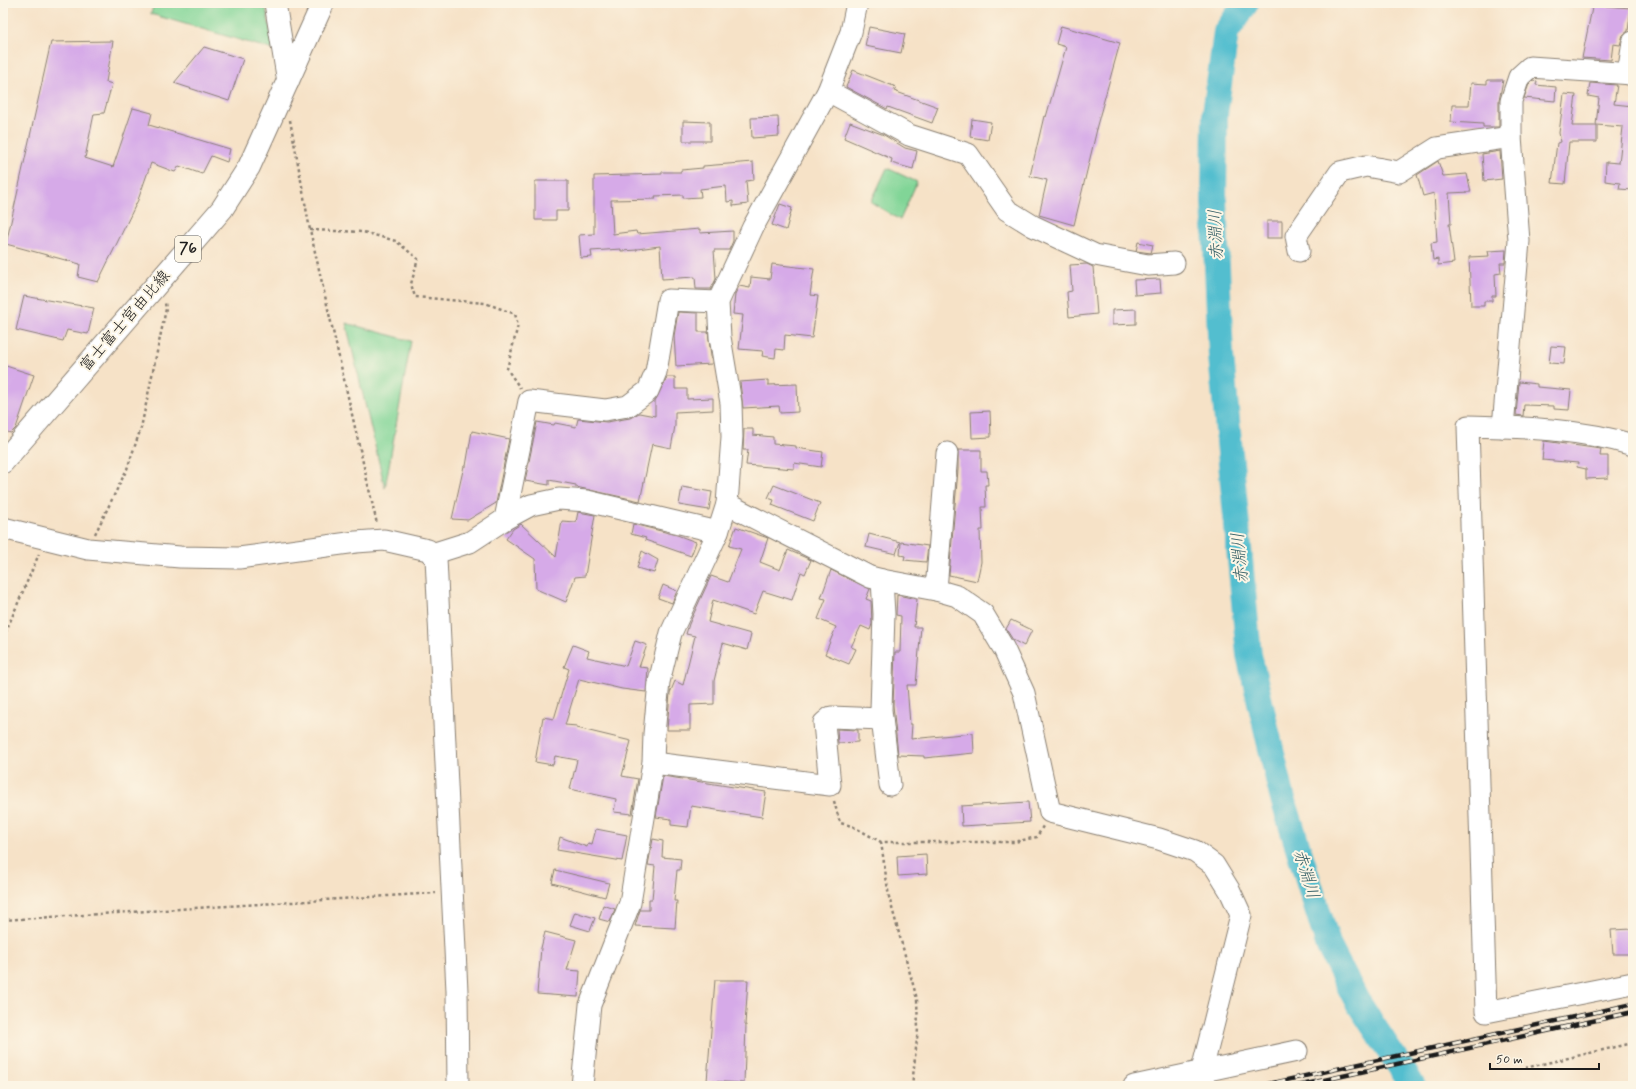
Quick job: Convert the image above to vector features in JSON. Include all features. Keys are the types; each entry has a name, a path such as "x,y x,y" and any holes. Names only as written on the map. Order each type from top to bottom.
{"main road":[{"name":"富士富士宮由比線","path":"3,462 222,209 249,167 278,107 324,3"}],"street":[{"path":"275,3 288,82"},
{"path":"582,1086 590,1005 630,903 653,763 654,734 660,682 671,633 718,532 726,504 732,437 731,403 720,337 718,302 753,227 828,91 851,32 857,3"},
{"path":"1503,427 1520,241 1511,137 1511,101 1519,77 1530,67 1631,74 1633,42"},
{"path":"828,91 909,135 968,154 1007,210 1033,226 1095,255 1148,265 1174,263"},
{"path":"1299,251 1296,236 1340,172 1366,166 1399,172 1437,148 1511,137"},
{"path":"505,519 529,401 605,410 628,406 648,391 656,372 668,300 718,302"},
{"path":"1633,445 1604,436 1503,427 1468,426 1486,1012 1633,983"},
{"path":"936,590 947,453"},
{"path":"432,554 470,542 505,519 532,505 559,499 587,501 718,532"},
{"path":"726,504 870,577 936,590 957,596 983,614 1004,649 1024,693 1050,812 1159,840 1194,851 1214,865 1230,891 1240,915 1203,1078"},
{"path":"3,528 45,540 88,549 180,557 239,558 356,542 381,541 413,545 428,550 436,558 457,991 458,1086"},
{"path":"882,580 884,614 881,673 882,719 890,785"},
{"path":"653,763 830,785 824,723 831,716 882,719"},
{"path":"1134,1086 1203,1078 1297,1051"}],"path":[{"path":"278,107 288,111 310,230 381,541"},
{"path":"310,230 363,232 396,240 418,259 412,284 415,297 485,303 515,314 518,325 507,369 529,401"},
{"path":"88,549 127,469 141,428 166,309 160,281"},
{"path":"3,638 45,540"},
{"path":"830,785 840,823 852,826 881,842 1014,842 1037,837 1050,812"},
{"path":"881,842 889,897 917,999 918,1029 912,1086"},
{"path":"3,920 451,892"},
{"path":"1524,1068 1633,1043"}],"green space":[{"path":"154,3 265,3 274,50 151,14"},
{"path":"887,168 917,182 900,220 871,202"},
{"path":"346,323 411,341 385,488"}],"building":[{"path":"1593,3 1606,3 1605,6 1631,8 1628,31 1623,35 1620,45 1613,44 1611,60 1582,58"},
{"path":"1061,26 1120,43 1096,129 1074,225 1039,215 1047,180 1030,176 1044,116 1046,117 1066,47 1056,44"},
{"path":"869,27 905,34 901,53 865,46"},
{"path":"113,41 106,82 112,84 104,113 94,114 85,158 113,167 133,108 152,113 149,125 230,149 227,162 211,156 202,174 179,166 175,172 151,163 138,200 98,282 78,277 80,264 6,244 51,42"},
{"path":"204,47 243,59 229,101 174,83"},
{"path":"853,70 896,87 894,91 938,107 932,123 888,107 887,109 846,87"},
{"path":"1487,80 1503,80 1499,101 1499,127 1483,127 1483,124 1451,122 1452,105 1469,105 1471,83 1487,84"},
{"path":"1533,80 1537,81 1536,85 1556,87 1555,101 1524,98 1529,84"},
{"path":"1590,83 1617,85 1614,104 1633,106 1633,190 1619,189 1620,183 1605,181 1606,162 1619,163 1623,127 1596,125 1599,98 1588,96"},
{"path":"1564,94 1576,95 1572,126 1597,126 1597,142 1569,142 1565,184 1552,183 1557,143 1561,142 1559,133"},
{"path":"778,117 779,136 752,138 751,118"},
{"path":"972,119 991,122 988,140 970,137"},
{"path":"683,121 710,122 710,141 683,141"},
{"path":"850,122 884,135 905,148 917,151 913,169 891,163 892,159 844,138"},
{"path":"1500,151 1502,179 1484,181 1482,154"},
{"path":"1438,161 1443,176 1467,174 1471,192 1449,193 1451,224 1449,224 1454,263 1438,265 1438,259 1433,260 1431,243 1437,242 1434,193 1423,196 1417,175"},
{"path":"753,162 754,180 746,181 748,204 733,206 733,201 727,202 726,186 700,189 701,197 683,198 683,195 655,196 656,199 611,200 613,234 636,231 637,234 700,229 700,233 733,231 733,241 729,250 714,250 716,279 711,289 696,289 695,277 662,279 660,246 637,250 621,251 621,249 591,251 592,257 581,258 579,235 594,234 594,176 662,174 662,172 681,172 681,170 703,168 703,166"},
{"path":"535,181 568,181 568,211 556,211 556,220 535,220"},
{"path":"780,204 792,208 786,230 772,225"},
{"path":"1267,221 1282,221 1282,238 1267,238"},
{"path":"1138,242 1153,245 1151,253 1136,251"},
{"path":"1506,250 1505,263 1500,263 1501,273 1495,274 1496,296 1492,296 1492,301 1484,301 1484,306 1471,306 1469,257 1489,256 1488,251"},
{"path":"772,264 814,269 810,295 818,296 812,338 785,335 784,350 776,349 775,358 762,356 763,351 739,349 743,315 733,314 735,294 739,286 750,288 751,277 770,279"},
{"path":"1087,264 1093,267 1097,314 1069,317 1067,292 1072,291 1070,265"},
{"path":"1160,279 1161,293 1135,295 1134,280"},
{"path":"24,296 94,308 88,334 67,330 63,341 16,330"},
{"path":"1136,309 1136,324 1112,325 1112,310"},
{"path":"678,312 698,313 698,332 708,332 712,364 676,366 674,336"},
{"path":"1551,346 1566,347 1564,364 1549,363"},
{"path":"3,365 34,375 16,428 11,433 3,431"},
{"path":"667,377 675,377 675,389 687,389 687,399 713,398 713,410 675,412 675,426 671,448 652,444 640,501 549,480 549,485 525,481 537,422 554,425 555,423 576,427 578,419 607,422 630,418 639,413 655,416 655,401"},
{"path":"768,380 768,385 797,384 798,412 780,413 779,406 743,408 740,382"},
{"path":"1519,382 1537,384 1537,387 1571,390 1569,410 1554,409 1554,406 1524,405 1523,416 1516,415"},
{"path":"990,411 991,437 972,438 971,412"},
{"path":"744,429 753,429 753,435 773,437 773,444 796,446 796,448 823,452 821,467 794,463 794,469 746,465 748,450 743,450"},
{"path":"472,431 509,439 496,503 468,520 452,519 464,466 466,466"},
{"path":"1544,441 1601,449 1600,456 1608,456 1608,478 1586,479 1586,469 1577,467 1578,463 1542,460"},
{"path":"958,450 981,450 981,471 987,471 988,485 985,485 986,507 982,507 983,530 980,530 981,562 977,581 949,575 958,470"},
{"path":"774,485 820,503 813,521 772,505 774,500 768,498"},
{"path":"682,487 712,492 709,510 679,505"},
{"path":"578,512 595,515 585,576 575,577 566,602 536,589 535,559 506,539 513,529 521,524 556,557 562,521 576,522"},
{"path":"633,524 677,535 696,542 691,556 645,540 646,538 631,534"},
{"path":"736,527 768,538 760,562 780,570 788,550 811,560 805,574 801,572 792,600 763,591 754,614 713,600 708,622 751,634 747,650 723,643 714,681 714,704 690,705 690,730 667,730 670,693 675,681 683,685 695,636 686,634 689,624 711,576 728,582 741,549 729,546"},
{"path":"869,534 900,542 896,554 866,547"},
{"path":"901,542 928,546 926,562 904,560 905,556 900,555"},
{"path":"642,551 658,560 654,573 637,568"},
{"path":"831,570 870,589 866,599 871,601 872,624 870,630 861,626 851,647 856,649 849,664 825,654 836,627 818,619 826,599 821,598"},
{"path":"663,585 677,591 672,603 658,598"},
{"path":"897,595 917,599 914,627 921,627 916,685 907,685 910,724 912,724 911,739 973,733 974,753 924,758 924,756 898,755 893,705 895,652 900,652 901,616 896,615"},
{"path":"1011,620 1032,630 1024,646 1013,640 1006,629"},
{"path":"635,641 647,645 639,667 648,668 646,692 622,689 579,679 565,725 577,726 577,728 631,741 622,776 638,779 632,814 614,812 616,799 570,789 577,760 555,756 553,765 535,762 543,717 554,719 569,669 564,667 573,645 589,651 587,657 626,666"},
{"path":"837,729 858,730 858,742 838,743"},
{"path":"663,776 766,792 762,817 691,806 688,827 671,825 671,819 656,817"},
{"path":"1028,802 1030,822 962,826 961,806"},
{"path":"596,829 627,835 622,861 557,850 560,837 587,847 588,843 592,844"},
{"path":"653,839 663,841 662,857 681,859 680,870 677,870 674,901 677,901 675,928 635,926 640,910 649,910 649,899 652,899 655,866 648,865"},
{"path":"926,854 927,874 898,876 897,856"},
{"path":"555,870 609,883 605,897 552,883"},
{"path":"603,905 615,909 610,922 599,919"},
{"path":"575,912 595,918 590,931 570,925"},
{"path":"1633,929 1633,954 1613,954 1611,930"},
{"path":"545,932 576,940 567,970 580,971 578,997 537,994 541,948"},
{"path":"715,980 748,980 745,1025 744,1083 707,1081"}],"waterway":[{"name":"赤淵川","path":"1246,3 1226,32 1215,114 1214,200 1221,356 1249,655 1282,796 1329,947 1357,1001 1413,1086"}],"railway":[{"path":"1259,1086 1633,1004"},
{"path":"1297,1086 1633,1012"}]}
